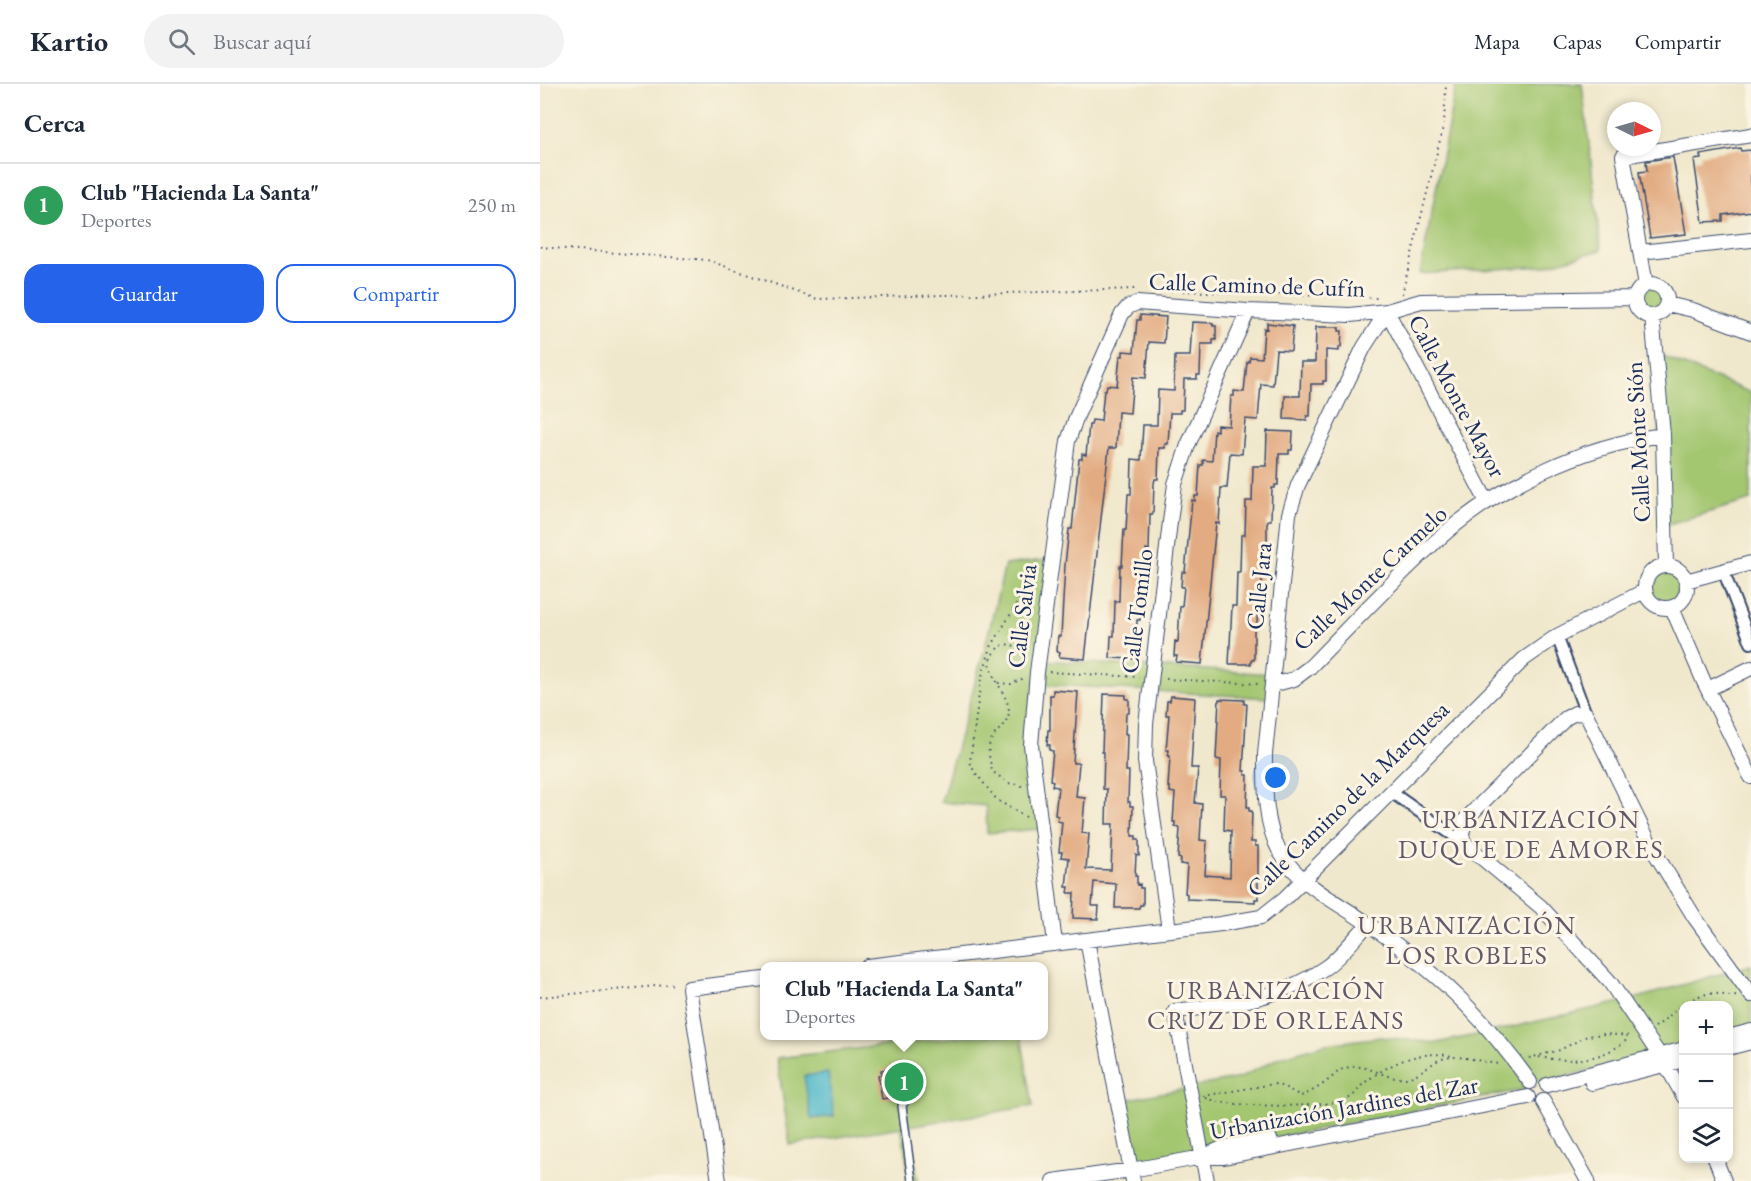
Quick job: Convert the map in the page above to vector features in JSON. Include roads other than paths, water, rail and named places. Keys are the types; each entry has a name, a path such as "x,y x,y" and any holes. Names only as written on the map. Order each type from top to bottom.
{"street":[{"path":"1646,285 1623,156 1751,135"},
{"path":"1640,252 1751,240"},
{"path":"1646,285 1660,286 1666,294 1667,304 1662,312 1652,316 1639,311 1635,298 1639,290 1646,285"},
{"name":"Calle Camino de Cufín","path":"1128,307 1137,303 1350,315 1393,309 1421,301 1635,298"},
{"path":"1667,304 1693,310 1751,332"},
{"name":"Calle Salvia","path":"1055,944 1031,745 1037,672 1068,441 1117,325 1128,307"},
{"name":"Calle Monte Mayor","path":"1393,309 1487,502"},
{"name":"Calle Jara","path":"1303,879 1280,852 1273,834 1265,787 1265,754 1289,514 1298,485 1364,346 1393,309"},
{"name":"Calle Tomillo","path":"1169,930 1145,761 1146,724 1172,512 1176,484 1188,445 1248,311"},
{"name":"Calle Monte Sión","path":"1652,316 1663,435 1666,566"},
{"name":"Calle Monte Carmelo","path":"1272,685 1294,679 1310,667 1436,541 1487,502 1526,479 1598,449 1633,439 1663,435"},
{"path":"1686,581 1751,563"},
{"path":"1666,566 1676,568 1686,581 1684,599 1672,608 1665,609 1651,603 1644,591 1646,577 1656,568 1666,566"},
{"path":"1723,570 1751,643"},
{"name":"Calle Camino de la Marquesa","path":"901,962 1261,917 1285,898 1524,659 1557,636 1644,591"},
{"path":"1672,608 1751,777"},
{"path":"1557,636 1586,714 1652,848 1745,996"},
{"path":"1708,689 1751,668"},
{"path":"1464,843 1462,835 1465,820 1566,718 1575,714 1586,714"},
{"path":"1391,792 1464,843 1541,908 1610,982 1637,1033 1663,1060 1679,1090"},
{"path":"1303,879 1368,924 1434,975 1479,1019 1515,1061 1535,1103 1546,1093 1663,1060 1679,1051"},
{"path":"1207,1181 1176,1011 1258,999 1288,989 1327,966 1368,924"},
{"path":"1087,940 1132,1176"},
{"path":"718,1181 689,988 760,980"},
{"path":"1733,1036 1751,1031"},
{"path":"1733,1047 1751,1042"},
{"path":"1663,1060 1679,1060"},
{"path":"1528,1090 1539,1080 1588,1181"},
{"name":"Urbanización Jardines del Zar","path":"1053,1181 1132,1176 1203,1157 1222,1148 1528,1090"},
{"path":"1716,1163 1724,1181"}],"lane":[{"path":"912,1181 902,1106 915,1083"}],"water":[{"path":"828,1073 834,1116 811,1119 804,1076"}],"place":[{"name":"Club \"Hacienda La Santa\"","path":"904,1082"}],"district":[{"name":"URBANIZACIÓN DUQUE DE AMORES","path":"1531,834"},
{"name":"URBANIZACIÓN LOS ROBLES","path":"1467,940"},
{"name":"URBANIZACIÓN CRUZ DE ORLEANS","path":"1276,1005"}]}
